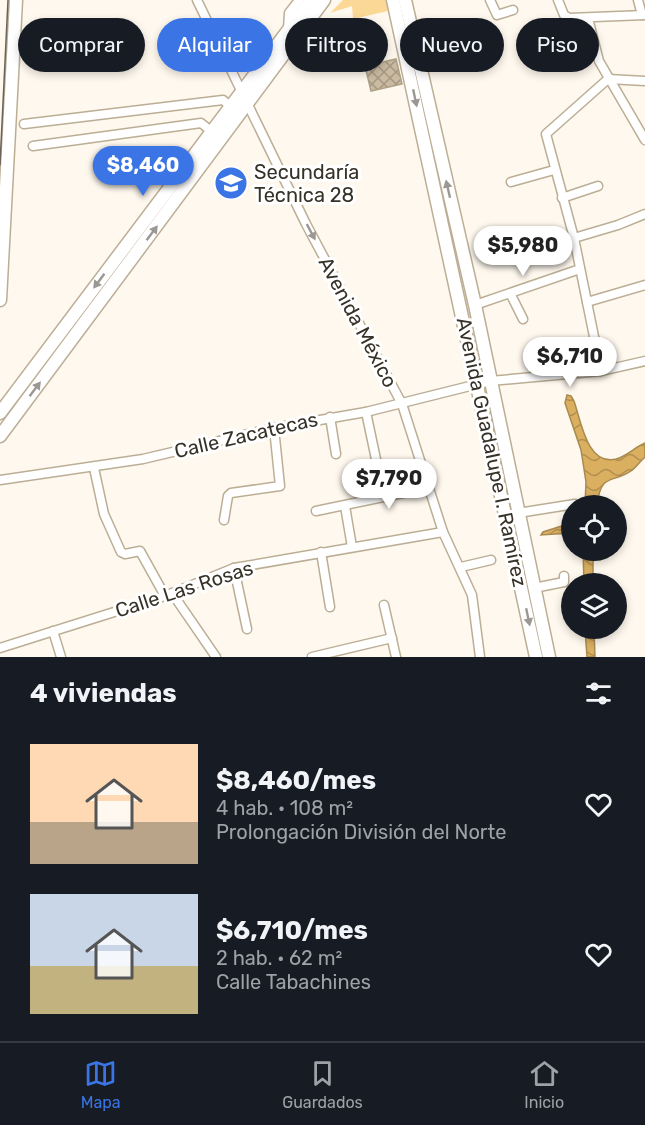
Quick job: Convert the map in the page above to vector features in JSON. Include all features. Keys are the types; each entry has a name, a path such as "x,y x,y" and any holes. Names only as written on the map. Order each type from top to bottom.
{"main road":[{"path":"0,300 16,0"},
{"path":"298,18 311,0"},
{"path":"310,18 324,0"},
{"name":"Avenida Guadalupe I. Ramírez","path":"393,0 536,657"},
{"name":"Avenida Guadalupe I. Ramírez","path":"405,0 475,305 549,657"},
{"path":"0,413 285,35"},
{"path":"0,436 248,104 285,51"}],"street":[{"name":"Avenida México","path":"197,0 306,224 402,404 427,488 443,532 461,567 476,614 480,657"},
{"path":"289,18 289,13 299,0"},
{"path":"490,0 497,15 513,10"},
{"path":"558,0 564,15 569,18"},
{"path":"588,18 643,15 638,0"},
{"path":"599,58 608,79 645,140"},
{"path":"601,371 574,238 546,134 608,79 645,81"},
{"path":"24,124 223,100 230,106"},
{"path":"33,146 201,123 211,131"},
{"path":"511,182 554,170"},
{"path":"562,198 598,186"},
{"path":"574,238 645,214"},
{"path":"475,305 510,295 579,269"},
{"path":"587,302 645,285"},
{"path":"510,295 522,319"},
{"name":"Calle Zacatecas","path":"0,480 143,459 274,428 402,404 490,381 601,371 645,361"},
{"path":"366,412 384,497"},
{"path":"330,417 336,454"},
{"path":"224,520 228,496 231,493 280,486 274,428"},
{"path":"94,468 104,514 121,552 125,554 140,551 168,595 216,657"},
{"path":"316,511 427,488"},
{"path":"345,506 352,547"},
{"path":"518,513 561,506"},
{"name":"Calle Las Rosas","path":"0,648 168,595 234,568 443,532"},
{"path":"321,552 330,607"},
{"path":"461,567 491,560"},
{"path":"234,568 247,629"},
{"path":"534,588 561,583"},
{"path":"384,605 396,657"},
{"path":"54,631 61,657"},
{"path":"312,657 392,638"}],"shaded area":[{"path":"343,0 386,0 388,11 353,18 352,6 330,13"}],"water":[{"path":"567,395 571,396 587,440 598,456 616,459 645,443 645,457 631,471 608,480 601,488 599,495 585,495 586,482 581,450 565,403"},
{"path":"561,526 561,534 541,535 543,532"},
{"path":"583,561 593,561 593,573 584,573"},
{"path":"586,639 594,639 595,657 587,657"}],"building":[{"path":"396,59 402,84 371,91 366,72 388,72 388,61"}],"tram line":[{"path":"0,165 8,0"}],"place":[{"name":"Secundaría Técnica 28","path":"231,183"}]}
